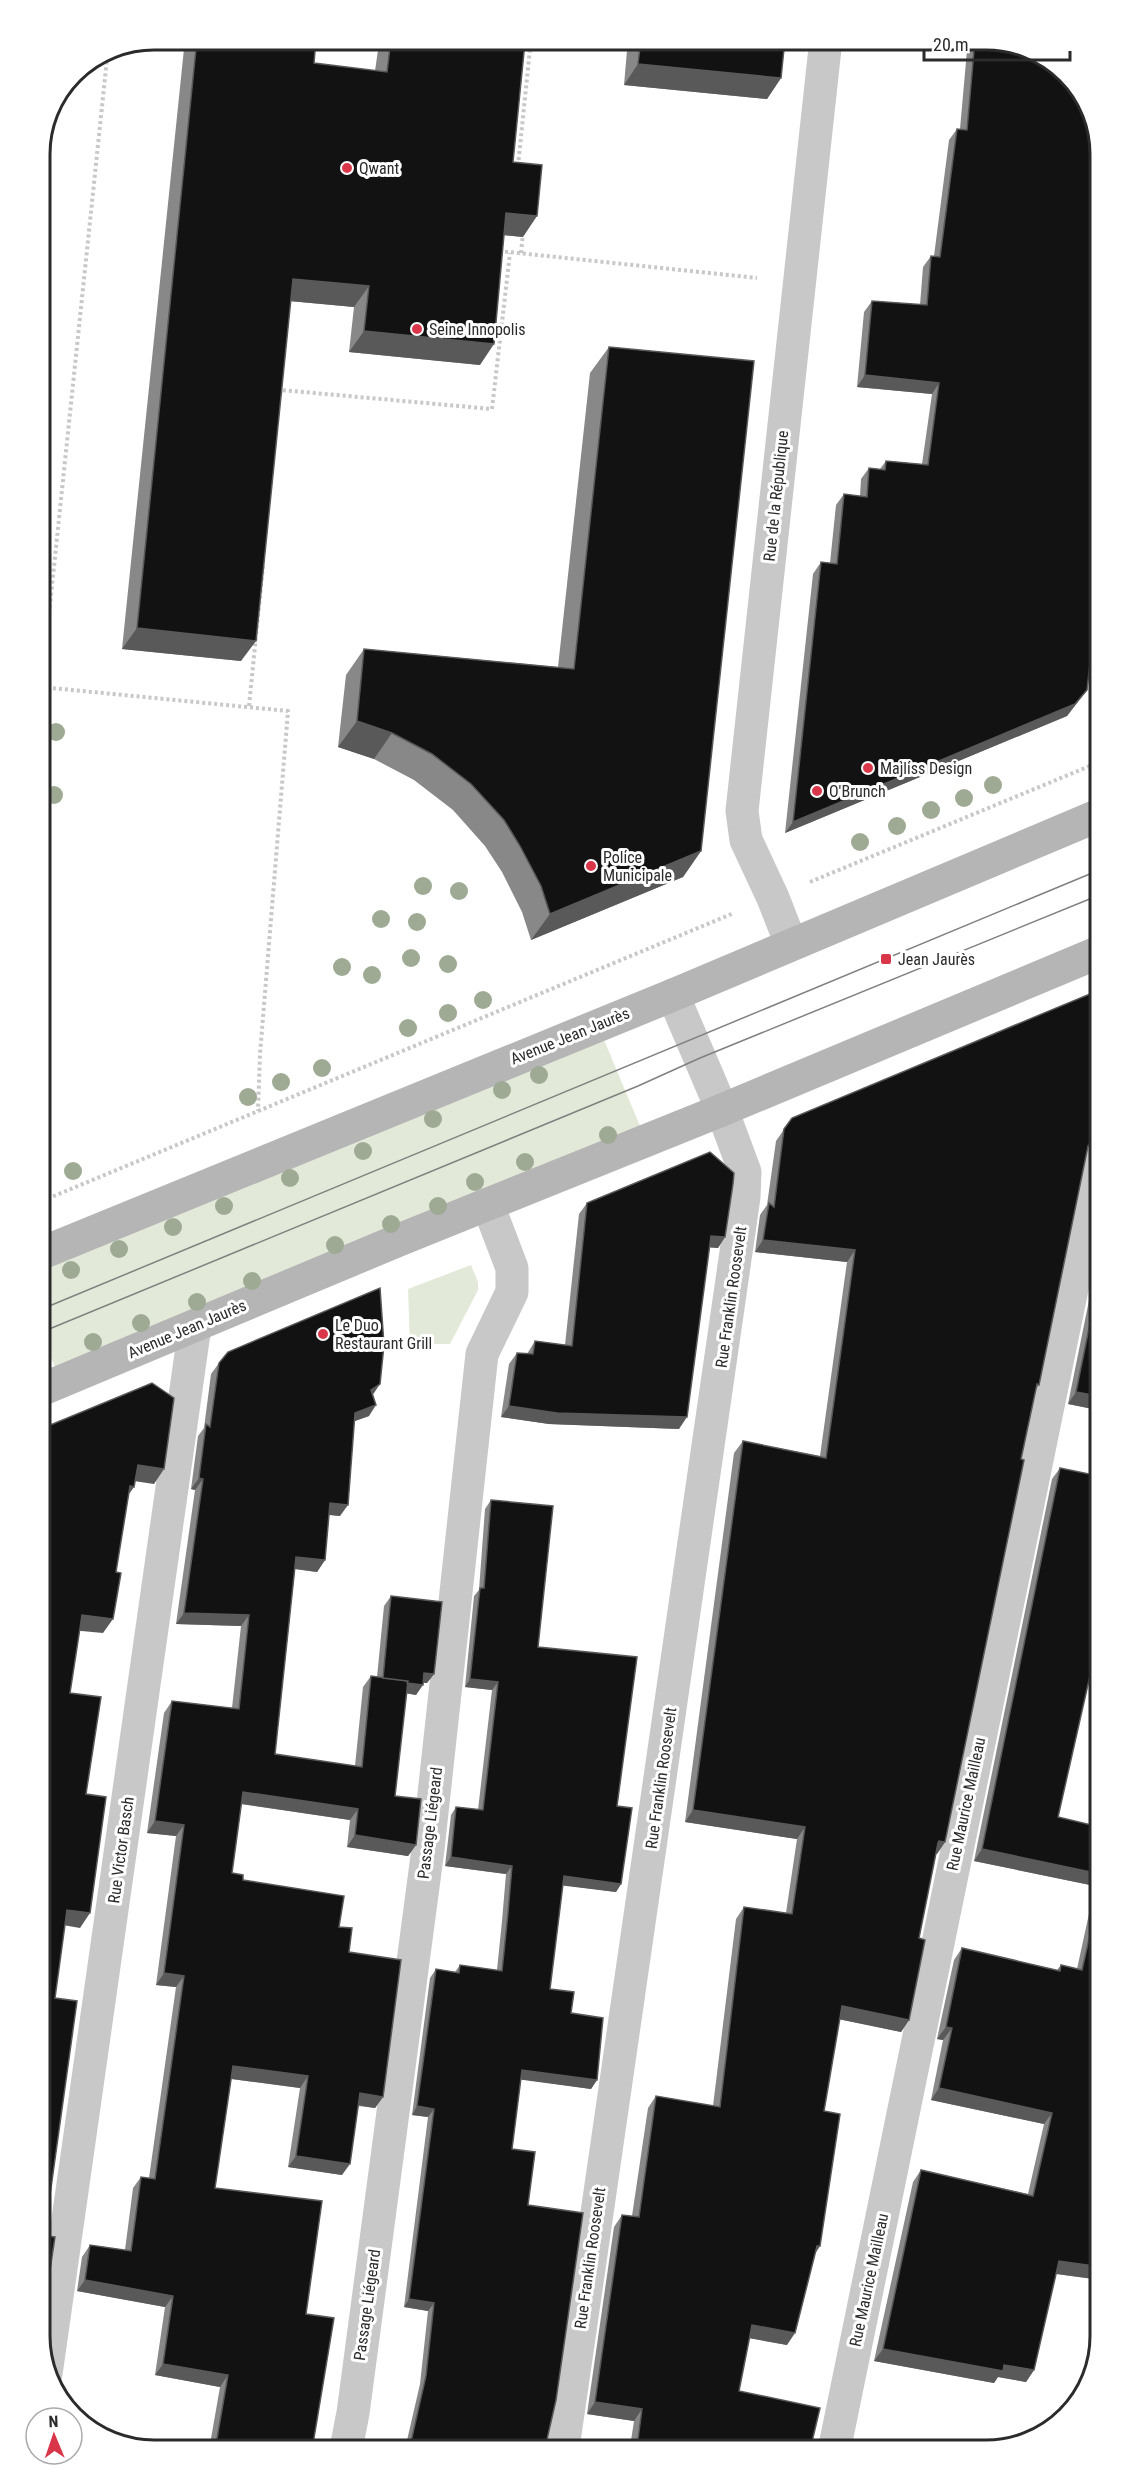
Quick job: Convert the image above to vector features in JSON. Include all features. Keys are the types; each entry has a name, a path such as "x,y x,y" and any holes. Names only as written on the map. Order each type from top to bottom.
{"main road":[{"name":"Avenue Jean Jaurès","path":"50,1250 673,995 1090,819"},
{"name":"Avenue Jean Jaurès","path":"50,1386 1090,956"}],"street":[{"name":"Rue de la République","path":"791,944 746,840 742,811 825,50"},
{"name":"Rue Franklin Roosevelt","path":"564,2440 742,1227 745,1172 722,1110 673,995"},
{"name":"Rue Maurice Mailleau","path":"836,2440 1090,1201"},
{"name":"Passage Liégeard","path":"348,2440 428,1849 482,1354 512,1292 512,1268 488,1205"},
{"name":"Rue Victor Basch","path":"50,2346 195,1326"}],"path":[{"path":"517,170 530,50"},
{"path":"50,603 107,61"},
{"path":"521,253 524,227"},
{"path":"490,250 799,283"},
{"path":"279,402 281,390 492,409 510,253"},
{"path":"249,706 264,556"},
{"path":"50,690 288,711 260,1054 258,1112"},
{"path":"800,886 1090,766"},
{"path":"50,1199 742,910"}],"green space":[{"path":"602,1035 640,1126 55,1367 50,1355 50,1262"},
{"path":"471,1265 478,1282 478,1290 450,1344 410,1344 408,1289"}],"building":[{"name":"Seine Innopolis","path":"196,50 315,50 314,63 387,72 390,50 524,50 513,162 542,165 537,216 506,213 494,344 364,331 369,286 293,279 256,641 137,628"},
{"path":"640,50 784,50 781,78 638,64"},
{"path":"974,50 993,50 1020,55 1050,71 1073,96 1085,120 1088,133 1090,154 1090,663 1087,690 1075,704 793,822 821,562 837,564 844,494 867,497 869,468 885,470 886,461 928,465 939,383 865,375 872,301 927,305 931,256 940,257 957,129 967,130"},
{"path":"609,347 754,361 701,851 550,914 541,886 520,846 504,820 471,784 432,754 392,733 357,721 364,649 574,669"},
{"path":"1090,994 1090,1142 1039,1385 1037,1384 1021,1459 1024,1460 945,1842 939,1841 938,1843 919,1938 925,1940 909,2020 842,2006 824,2111 840,2114 820,2246 817,2246 795,2333 752,2325 739,2391 820,2408 812,2440 638,2440 642,2409 595,2402 622,2215 639,2217 656,2096 720,2107 744,1907 792,1914 805,1827 693,1810 743,1441 826,1458 855,1250 763,1240 769,1203 774,1207 784,1129 792,1118"},
{"path":"710,1152 734,1173 725,1237 711,1236 687,1417 557,1413 509,1406 517,1353 533,1354 535,1341 572,1346 587,1203"},
{"path":"380,1288 384,1345 380,1384 371,1390 376,1405 355,1413 348,1505 330,1503 325,1560 296,1557 275,1754 362,1767 371,1676 408,1681 395,1796 421,1799 416,1845 355,1835 358,1809 243,1792 232,1873 243,1875 243,1880 344,1896 339,1927 352,1928 349,1952 401,1960 383,2097 360,2093 350,2164 296,2156 308,2076 233,2066 215,2188 322,2201 306,2314 334,2318 314,2440 217,2440 228,2375 163,2364 173,2296 85,2280 90,2245 131,2251 141,2177 155,2179 184,1976 164,1973 184,1825 155,1821 172,1701 239,1709 249,1615 184,1613 203,1479 199,1478 206,1424 210,1427 219,1363 228,1352"},
{"path":"1090,1323 1090,1395 1076,1392"},
{"path":"152,1383 174,1398 164,1469 138,1465 134,1487 130,1486 116,1572 121,1573 113,1619 82,1615 70,1693 101,1697 86,1794 106,1797 90,1913 67,1910 55,1998 77,2001 50,2195 50,1425"},
{"path":"1060,1468 1090,1474 1090,1676 1058,1817 1090,1825 1090,1872 982,1849"},
{"path":"491,1500 553,1506 538,1647 637,1657 617,1806 632,1808 621,1884 564,1876 550,1989 574,1992 571,2013 603,2018 597,2080 522,2070 512,2149 535,2152 528,2205 583,2213 556,2400 547,2440 411,2440 426,2376 434,2303 409,2299 434,2109 417,2106 436,1969 459,1973 460,1965 502,1971 508,1913 512,1866 451,1857 456,1807 483,1810 498,1682 470,1679 480,1588 484,1588"},
{"path":"391,1596 442,1602 434,1674 424,1673 423,1685 383,1678"},
{"path":"1090,1934 1090,2265 1059,2261 1034,2370 1004,2365 1003,2371 883,2349 921,2170 1033,2196 1052,2113 939,2088 952,2028 946,2027 962,1948 1060,1971 1061,1965 1082,1970"},
{"path":"50,2236 55,2237 50,2270"}],"tram line":[{"path":"50,1306 1090,874"},
{"path":"50,1329 638,1086 700,1058 1090,899"}],"place":[{"name":"Qwant","path":"347,168"},
{"name":"Seine Innopolis","path":"417,329"},
{"name":"Majliss Design","path":"868,768"},
{"name":"O'Brunch","path":"817,791"},
{"name":"Police Municipale","path":"591,866"},
{"name":"Jean Jaurès","path":"886,959"},
{"name":"Le Duo Restaurant Grill","path":"323,1334"}]}
